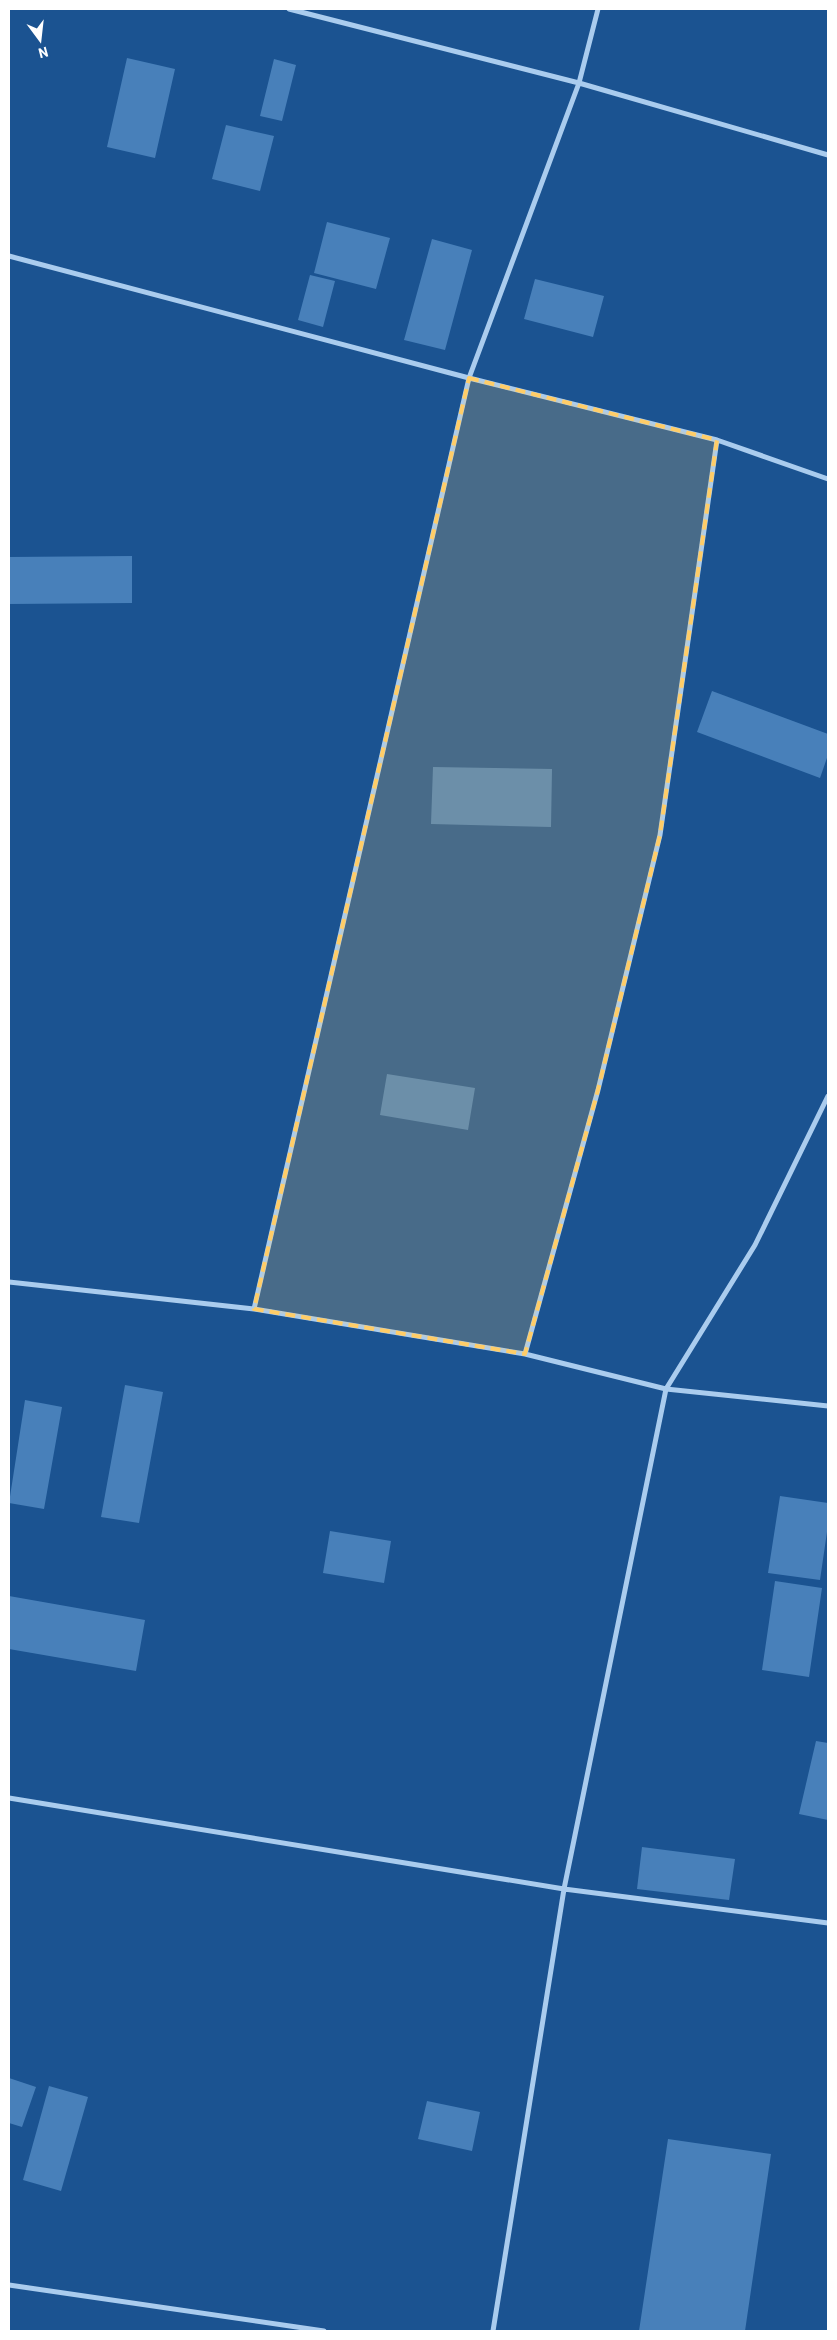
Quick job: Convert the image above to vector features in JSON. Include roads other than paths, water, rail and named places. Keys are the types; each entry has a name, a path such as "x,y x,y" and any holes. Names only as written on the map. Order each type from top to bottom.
{"street":[{"path":"289,9 579,84 828,155"},
{"path":"254,1310 469,378 579,84 598,9"},
{"path":"9,256 469,378 717,440 828,479"},
{"path":"525,1354 598,1090 660,835 717,440"},
{"path":"494,2331 564,1889 666,1389 756,1245 828,1096"},
{"path":"9,1282 254,1310 525,1354 666,1389 828,1406"},
{"path":"9,1798 564,1889 828,1923"},
{"path":"9,2285 324,2331"}]}
